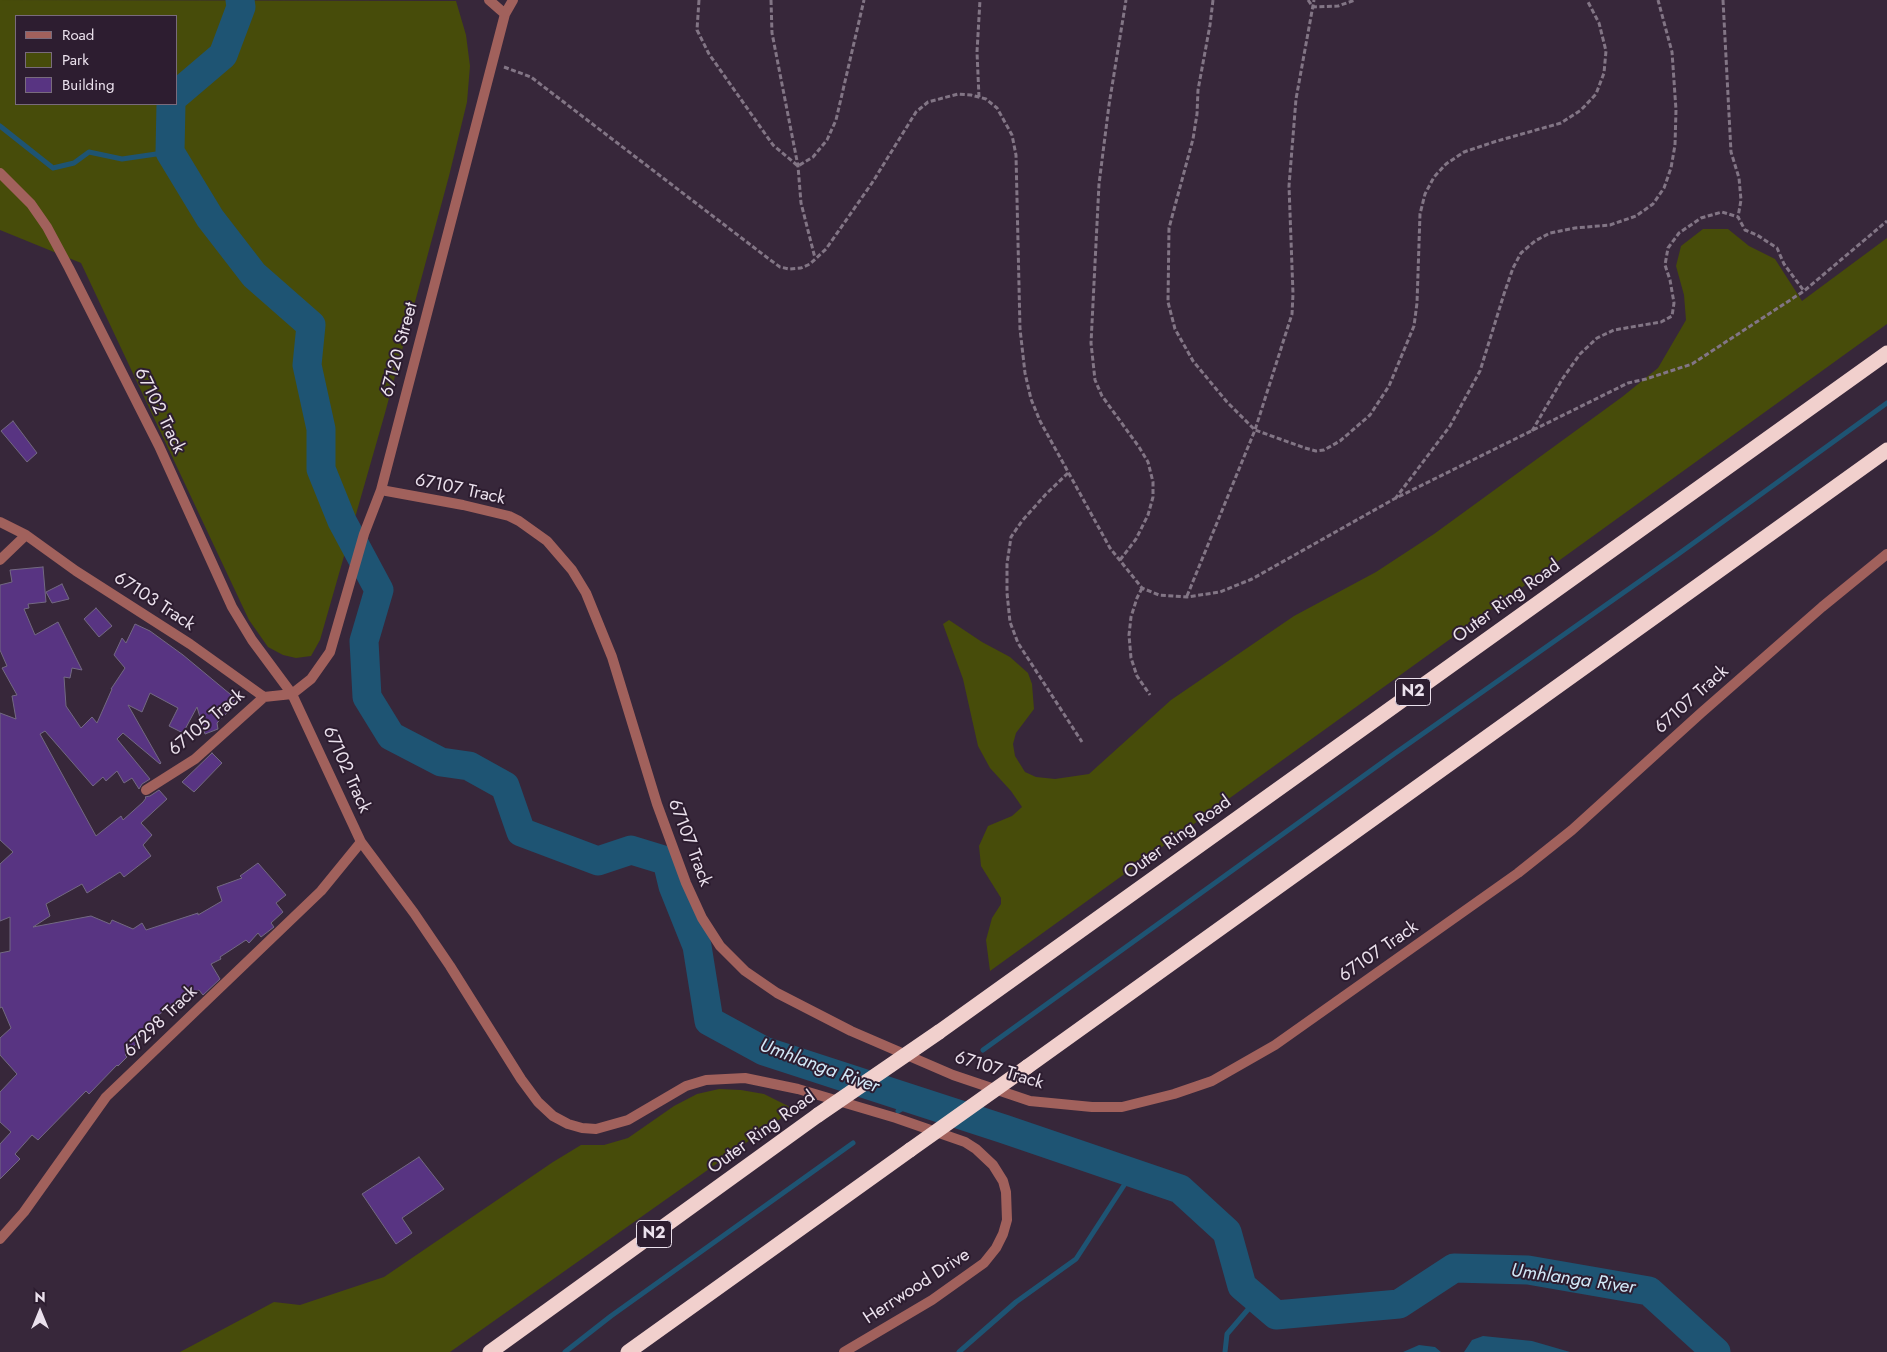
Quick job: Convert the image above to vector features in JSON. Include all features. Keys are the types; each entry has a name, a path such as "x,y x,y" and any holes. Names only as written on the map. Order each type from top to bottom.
{"highway":[{"name":"Outer Ring Road","path":"490,1352 818,1115 939,1032 1887,353"},
{"path":"628,1352 1887,450"}],"street":[{"path":"489,0 505,14"},
{"name":"67120 Street","path":"292,694 311,679 330,652 364,534 381,490 492,62 505,14 513,0"},
{"name":"67102 Track","path":"0,173 31,204 47,227 158,446 232,608 252,640 292,694 361,842 414,913 450,966 520,1079 538,1102 553,1116 568,1124 596,1129 628,1120 686,1086 706,1080 745,1078 821,1095"},
{"name":"67107 Track","path":"381,490 487,510 509,516 547,540 568,564 586,593 600,624 657,804 698,909 720,946 745,971 777,993 851,1031 953,1075 1030,1101 1068,1105 1122,1107 1147,1102 1212,1081 1246,1062 1323,1011 1518,874 1572,830 1822,607 1887,554"},
{"name":"67103 Track","path":"0,522 26,535 76,571 190,644 264,697"},
{"path":"0,560 26,535"},
{"path":"264,697 292,694"},
{"name":"67105 Track","path":"146,790 199,756 264,697"},
{"name":"67298 Track","path":"0,1239 24,1212 106,1097 321,891 361,842"},
{"name":"Herrwood Drive","path":"821,1095 965,1142 976,1149 998,1172 1003,1181 1008,1206 1003,1234 996,1248 984,1263 932,1300 844,1352"}],"path":[{"path":"699,0 697,30 709,54 773,145 798,166"},
{"path":"771,0 772,33 798,166 801,203 815,259"},
{"path":"798,166 813,157 818,151 827,140 836,120 864,0"},
{"path":"980,0 977,52 980,97"},
{"path":"1120,560 1136,539 1148,514 1152,498 1152,482 1148,462 1140,447 1102,396 1094,380 1091,343 1099,184 1109,105 1126,0"},
{"path":"1213,0 1198,90 1194,130 1169,228 1168,302 1175,329 1193,361 1227,402 1256,430 1316,451 1324,450 1340,441 1370,414 1389,386 1414,326 1417,303 1420,214 1425,194 1434,177 1446,164 1464,152 1561,123 1581,110 1596,94 1604,73 1606,51 1599,22 1587,0"},
{"path":"1308,0 1313,7"},
{"path":"1187,597 1256,430 1292,314 1293,294 1288,186 1296,99 1314,0"},
{"path":"1313,7 1338,6 1355,0"},
{"path":"1394,499 1450,426 1480,371 1513,268 1521,253 1535,241 1550,233 1575,228 1610,225 1636,216 1652,204 1664,188 1676,145 1676,110 1672,52 1658,0"},
{"path":"1722,0 1731,152 1738,178 1741,200 1738,217 1745,230 1778,248 1784,264 1804,291"},
{"path":"492,62 531,77 780,267 789,269 801,268 810,264 826,249 872,184 916,112 928,102 958,94 986,99 997,108 1012,135 1017,173 1020,329 1025,373 1034,406 1068,473 1110,548 1142,588 1159,595 1187,597 1220,592 1252,579 1394,499 1628,383 1692,364 1804,291 1887,221"},
{"path":"1532,431 1563,378 1580,354 1597,338 1614,330 1662,322 1672,316 1674,303 1665,265 1668,248 1679,233 1701,218 1722,212 1738,217"},
{"path":"1068,473 1022,521 1011,537 1006,564 1007,592 1010,622 1018,644 1082,742"},
{"path":"1142,588 1132,617 1131,658 1137,676 1150,695"}],"green space":[{"path":"0,0 456,1 466,35 470,66 467,102 385,413 320,640 311,656 296,658 283,655 268,647 249,620 81,263 0,230"},
{"path":"1703,229 1728,229 1749,246 1775,259 1802,301 1887,238 1887,324 990,971 986,940 992,918 1001,904 1001,898 981,866 979,846 988,826 1012,816 1022,807 1011,791 990,768 978,746 963,679 943,624 949,620 982,642 1010,657 1028,673 1032,684 1034,709 1016,733 1013,744 1015,756 1025,772 1036,777 1055,779 1089,774 1171,700 1294,616 1376,572 1434,534 1622,397 1658,368 1686,320 1684,295 1676,266 1681,246"},
{"path":"719,1089 764,1094 794,1109 450,1352 180,1352 274,1302 300,1305 384,1277 581,1145 604,1145 628,1138 674,1106 697,1094"}],"water":[{"path":"1483,1336 1532,1341 1570,1352 1464,1352 1472,1340"},
{"path":"1419,1345 1435,1347 1441,1352 1403,1352"}],"building":[{"path":"13,421 37,453 27,462 1,431"},
{"path":"43,567 46,602 28,604 29,608 24,609 35,635 58,622 82,670 72,668 70,678 64,677 66,706 81,728 92,717 97,723 111,689 125,668 114,655 122,638 126,643 135,624 150,631 183,655 236,699 229,707 231,709 217,723 218,729 205,734 197,707 183,733 169,726 178,708 150,693 142,712 128,705 161,763 123,733 117,739 150,779 142,784 139,789 132,778 124,783 117,771 106,781 103,777 93,786 45,731 40,734 96,836 121,816 123,820 143,802 145,797 159,790 167,799 141,823 152,835 143,845 151,856 124,877 120,872 87,893 82,884 46,904 50,916 33,927 91,916 110,924 112,920 133,929 142,923 146,930 198,913 198,915 222,901 217,887 242,878 240,876 258,863 286,895 276,903 283,912 271,923 274,927 261,937 258,933 249,943 246,940 220,957 221,959 211,964 220,979 203,995 199,990 194,991 155,1017 159,1022 145,1036 143,1034 125,1055 127,1057 89,1094 86,1091 38,1140 32,1135 15,1154 20,1159 0,1179 0,1144 11,1132 0,1122 0,1092 17,1074 0,1055 0,1038 11,1028 2,1007 0,1008 0,953 10,951 10,917 0,921 0,864 13,852 0,840 0,713 16,719 12,696 17,695 2,668 7,666 0,650 0,585 12,582 10,570"},
{"path":"62,584 69,599 52,603 46,592"},
{"path":"96,608 112,626 99,637 84,619"},
{"path":"212,753 222,763 194,792 182,782"},
{"path":"419,1157 444,1189 402,1218 412,1233 396,1244 362,1194"}],"waterway":[{"name":"Umhlanga River","path":"178,93 223,55 241,7 240,0"},
{"name":"Umhlanga River","path":"171,105 170,152 210,218 254,275 311,325 307,365 321,429 321,469 342,521 379,590 364,641 367,697 391,736 441,762 469,766 505,786 521,832 598,861 631,850 667,861 673,886 697,946 709,1021 764,1051 1004,1129 1180,1189 1227,1232 1242,1286 1276,1315 1399,1304 1454,1268 1528,1270 1649,1291 1716,1352"},
{"path":"0,126 53,168 74,163 89,152 122,159 170,152"},
{"path":"983,1050 1887,403"},
{"path":"898,1111 916,1100"},
{"path":"565,1352 611,1316 853,1143"},
{"path":"959,1352 1016,1302 1076,1259 1132,1173"},
{"path":"1225,1352 1227,1334 1257,1299"}]}
